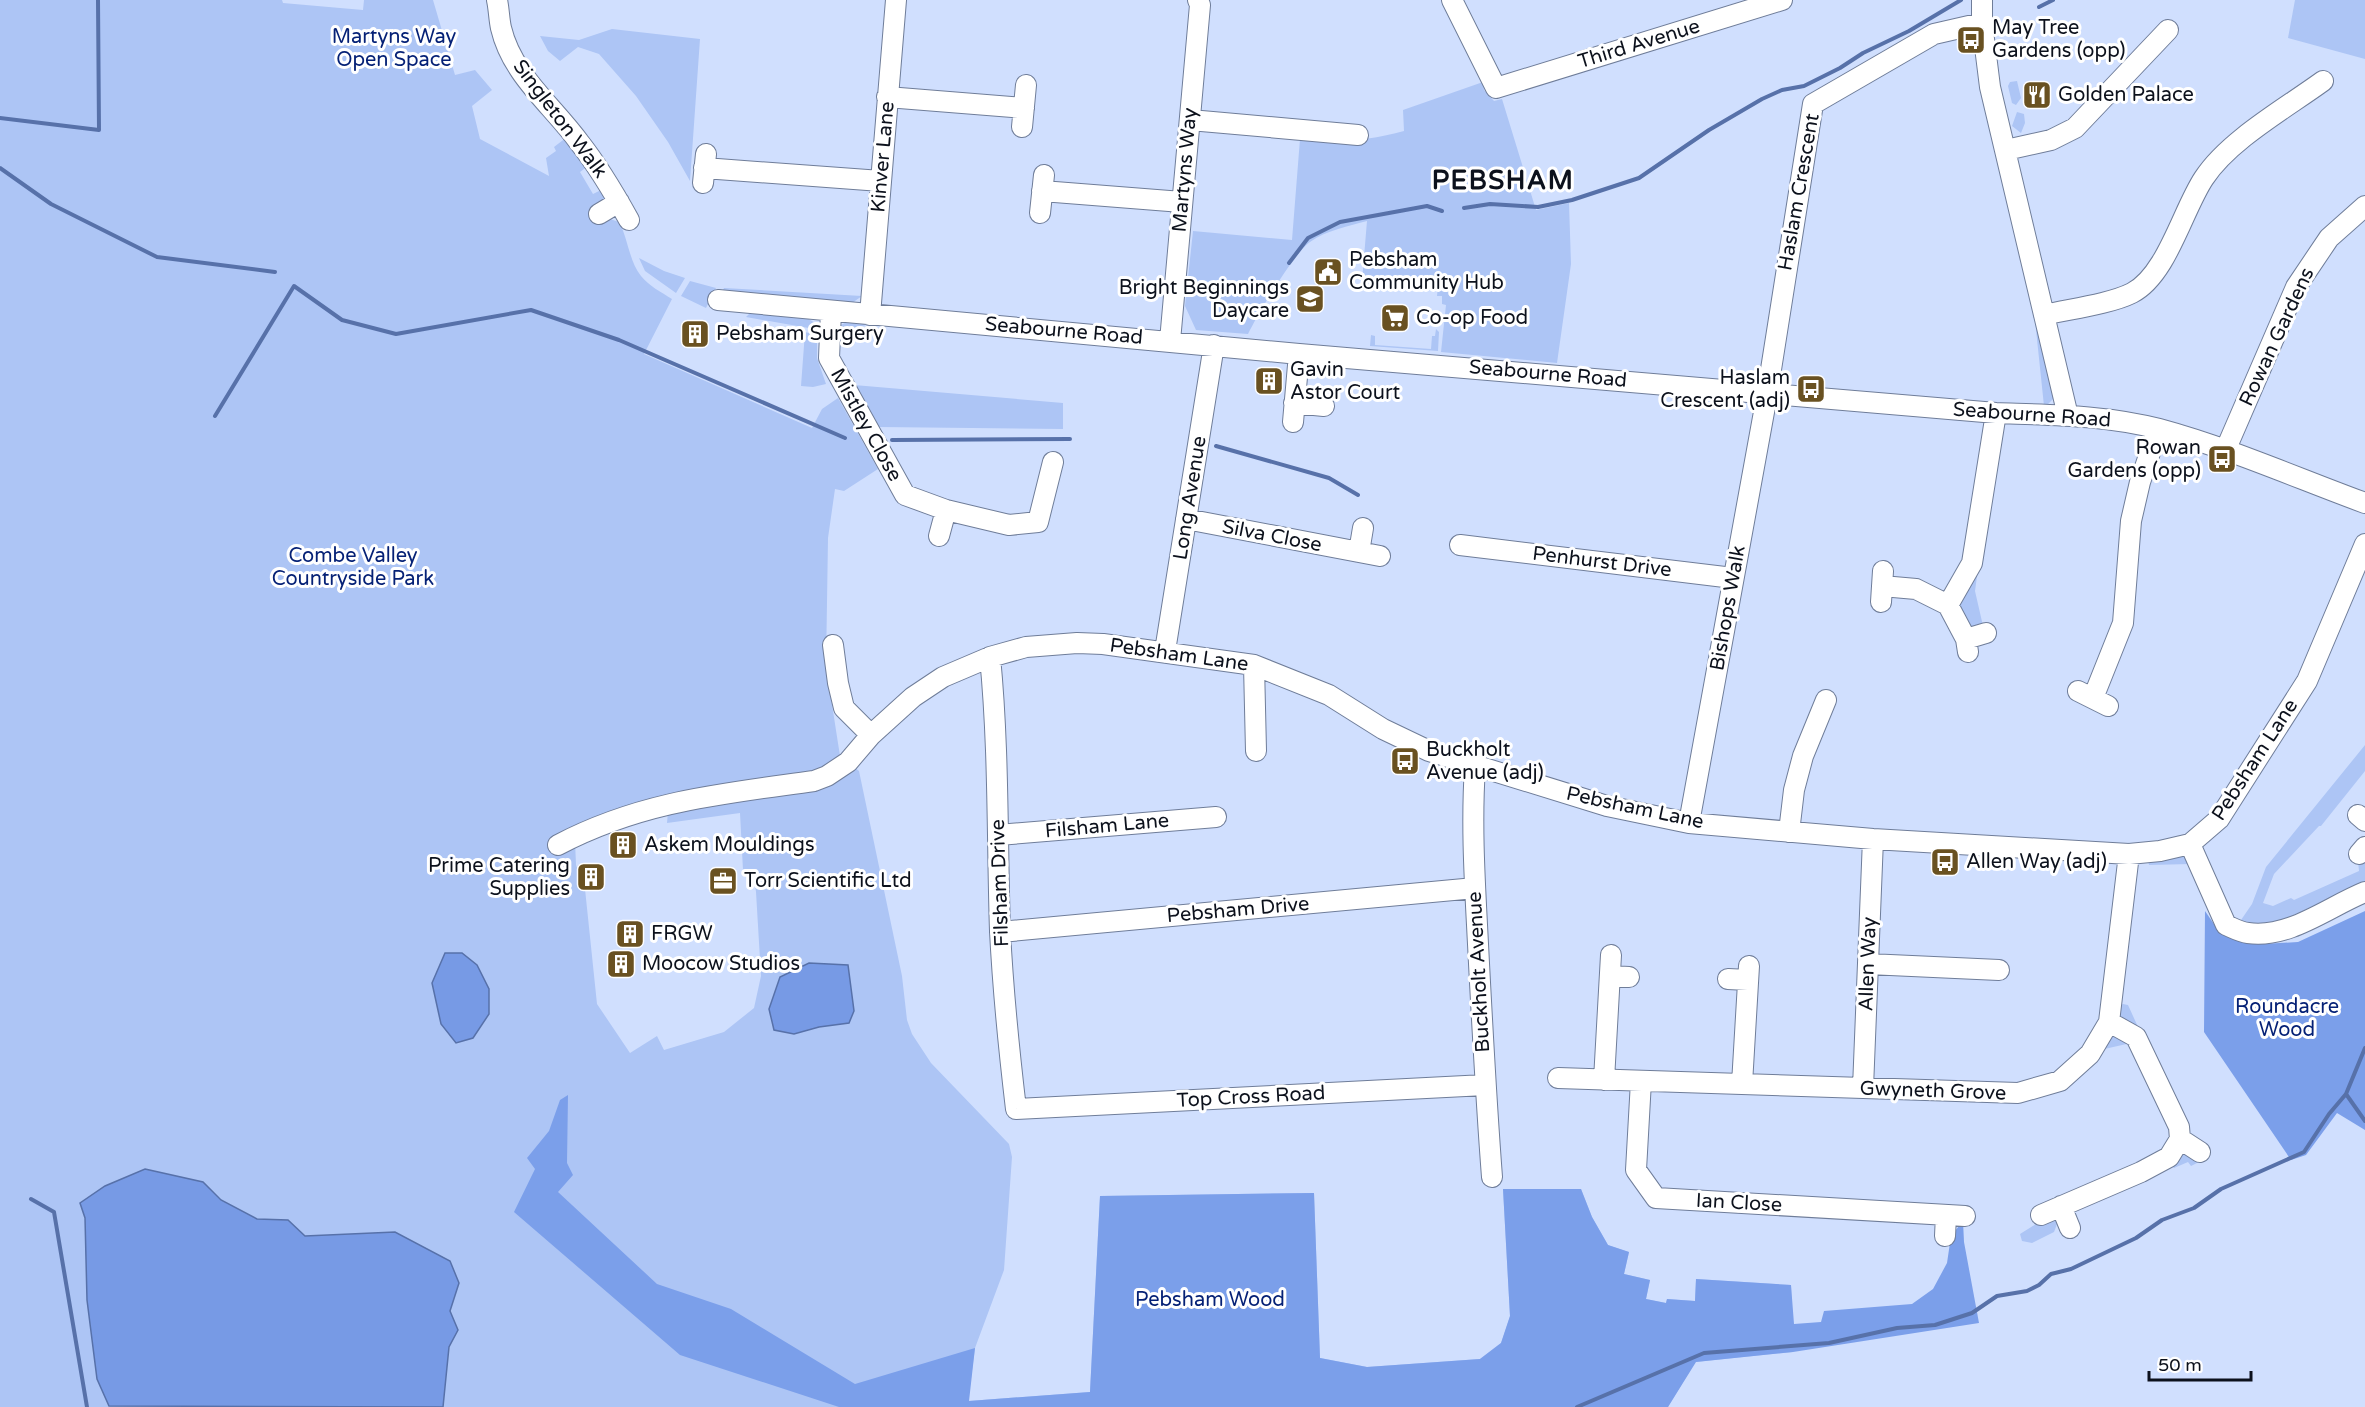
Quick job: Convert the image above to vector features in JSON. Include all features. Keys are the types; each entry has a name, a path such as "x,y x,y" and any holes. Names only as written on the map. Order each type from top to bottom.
{"street":[{"name":"Singleton Walk","path":"497,0 501,29 514,59 530,85 579,141 619,202 628,220"},
{"name":"Kinver Lane","path":"870,315 896,0"},
{"name":"Martyns Way","path":"1170,340 1200,5 1198,0"},
{"name":"Third Avenue","path":"1452,0 1496,88 1782,0"},
{"path":"1982,0 1982,23 1990,87 2068,416"},
{"name":"Haslam Crescent","path":"1766,394 1813,104 1934,34 1982,23"},
{"path":"2006,150 2051,140 2075,128 2165,39"},
{"path":"2044,315 2111,300 2134,292 2149,279 2166,255 2204,178 2225,154 2303,87 2323,81"},
{"path":"888,97 1023,118 1026,85"},
{"path":"1190,120 1346,129"},
{"path":"704,168 881,181"},
{"path":"1040,213 1043,183 1182,202"},
{"path":"598,214 619,202"},
{"name":"Rowan Gardens","path":"2225,451 2301,279 2329,238 2365,206"},
{"name":"Seabourne Road","path":"718,300 1170,340 1299,354 1996,413 2114,420 2158,429 2225,451 2365,503"},
{"name":"Mistley Close","path":"831,311 829,358 905,495 946,510 1009,525 1038,522 1053,462"},
{"name":"Long Avenue","path":"1165,651 1214,345"},
{"path":"1299,354 1294,412 1324,406"},
{"name":"Bishops Walk","path":"1689,823 1766,394"},
{"path":"1948,605 1972,562 1996,413"},
{"path":"2093,698 2123,623 2131,521 2140,482 2158,429"},
{"path":"939,536 946,510"},
{"name":"Silva Close","path":"1186,519 1380,556"},
{"path":"1359,552 1364,528"},
{"name":"Pebsham Lane","path":"558,845 607,822 677,801 814,781 827,776 848,762 871,735 913,697 943,677 990,657 1026,647 1077,643 1165,651 1254,665 1329,695 1383,729 1429,751 1606,806 1689,823 1873,839 2129,854 2160,851 2190,844 2219,819 2307,681 2365,544"},
{"name":"Penhurst Drive","path":"1467,552 1733,578"},
{"path":"1882,587 1916,589 1948,605 1967,645 1986,633"},
{"path":"841,657 844,708 871,735"},
{"name":"Filsham Drive","path":"990,657 995,712 1000,932 1006,1026 1016,1109"},
{"path":"1254,665 1256,751"},
{"path":"1789,832 1794,790 1803,756 1825,700"},
{"name":"Buckholt Avenue","path":"1475,767 1473,797 1475,888 1492,1177"},
{"name":"Filsham Lane","path":"998,835 1216,817"},
{"name":"Allen Way","path":"1863,1088 1873,839"},
{"path":"2190,844 2226,925 2246,933 2264,934 2295,926 2365,892"},
{"name":"Gwyneth Grove","path":"1558,1078 2018,1094 2060,1081 2090,1054 2109,1022 2129,854"},
{"name":"Pebsham Drive","path":"1000,932 1475,888"},
{"path":"1604,1080 1620,976 1611,955"},
{"path":"1868,964 1988,974"},
{"path":"1728,979 1749,973 1742,1084"},
{"path":"2041,1215 2141,1172 2169,1157 2180,1139 2179,1127 2136,1037 2109,1022"},
{"name":"Ian Close","path":"1641,1081 1636,1170 1656,1198 1955,1216 1945,1236"},
{"name":"Top Cross Road","path":"1016,1109 1485,1084"},
{"path":"2180,1139 2200,1152"},
{"path":"2061,1206 2070,1228"}],"green space":[{"name":"Combe Valley Countryside Park","path":"0,0 282,0 283,3 363,10 364,0 433,0 455,75 475,70 492,90 472,106 480,139 549,176 546,158 556,151 554,147 567,137 588,166 580,172 593,194 603,189 607,197 610,219 619,222 637,270 655,289 672,299 644,354 812,428 822,409 838,398 878,469 844,491 835,489 828,538 826,666 840,756 859,771 902,976 907,1020 912,1034 931,1063 1009,1144 1012,1157 1004,1270 975,1348 968,1401 1090,1392 1100,1196 1314,1193 1320,1358 1367,1367 1480,1359 1501,1343 1510,1316 1503,1189 1581,1189 1592,1217 1608,1245 1629,1252 1624,1274 1650,1280 1646,1299 1666,1303 1667,1299 1695,1301 1696,1279 1791,1285 1793,1352 1695,1362 1668,1407 0,1407","holes":["668,812 667,823 740,813 743,870 753,870 756,892 761,976 754,1008 724,1032 664,1050 657,1036 630,1053 597,1004 585,889 576,865 575,841"]},
{"path":"2295,0 2365,0 2365,59 2288,38"},
{"path":"612,29 700,39 690,181 668,142 636,96 599,54 578,47 560,61 548,51 540,36 579,40"},
{"path":"2017,81 2021,98 2016,105 2012,103 2008,86 2010,82"},
{"path":"1483,82 1484,90 1494,101 1502,99 1536,210 1569,203 1571,264 1557,363 1441,352 1446,305 1442,304 1442,296 1437,296 1438,286 1362,281 1367,221 1324,234 1303,248 1276,285 1248,334 1196,330 1185,306 1193,231 1292,240 1300,139 1352,140 1404,131 1403,110"},
{"path":"2017,112 2024,114 2025,123 2021,133 2012,126"},
{"path":"639,258 664,271 685,278 676,293 645,271"},
{"path":"690,281 716,288 706,308 681,296"},
{"path":"724,288 862,296 852,303 722,292"},
{"path":"751,312 799,316 808,319 820,330 746,317"},
{"path":"2038,317 2054,388 2053,399 2046,406 2044,406 2035,320"},
{"path":"852,319 880,322 836,332 841,325"},
{"path":"1436,329 1439,332 1438,351 1370,346 1371,335 1375,336 1375,345 1431,349 1432,336 1435,336"},
{"path":"805,332 817,335 817,358 826,384 813,387 801,386"},
{"path":"854,385 1063,403 1063,429 879,427"},
{"path":"1978,569 1975,591 1983,626 1976,629 1968,627 1957,602"},
{"path":"2365,745 2365,771 2321,826 2274,874 2263,903 2273,906 2291,898 2294,900 2359,871 2358,861 2365,854 2365,882 2308,909 2264,926 2254,927 2241,920 2252,904 2266,867"},
{"path":"2180,855 2186,857 2191,864 2149,865 2148,860"},
{"name":"Roundacre Wood","path":"2205,911 2218,930 2263,944 2298,942 2365,911 2365,1130 2337,1113 2306,1155 2291,1160 2204,1032"},
{"path":"2128,1005 2138,1027 2118,1016 2118,1006"},
{"path":"2113,1034 2131,1043 2100,1050"},
{"name":"Pebsham Wood","path":"568,1095 567,1163 573,1175 558,1192 657,1284 731,1309 855,1384 975,1348 969,1401 1090,1392 1100,1196 1314,1193 1320,1358 1367,1367 1480,1359 1501,1343 1510,1316 1503,1189 1581,1189 1592,1217 1608,1245 1629,1252 1624,1274 1650,1280 1646,1299 1666,1303 1667,1299 1695,1301 1696,1279 1791,1285 1794,1324 1821,1322 1824,1311 1912,1304 1933,1289 1947,1263 1951,1236 1963,1221 1964,1242 1979,1323 1793,1352 1696,1362 1668,1407 839,1407 680,1355 514,1212 535,1169 527,1158 549,1131 560,1100"},
{"path":"2186,1151 2201,1161 2191,1166 2188,1162 2174,1168 2170,1163"},
{"path":"2059,1219 2054,1232 2032,1243 2022,1241 2020,1234 2041,1221"}],"shaded area":[{"path":"445,953 462,953 477,965 489,989 489,1014 473,1038 456,1043 441,1024 432,983"},
{"path":"809,963 848,965 854,1011 849,1023 819,1027 794,1034 774,1030 769,1009 780,977"},
{"path":"145,1169 203,1182 221,1200 257,1219 288,1220 305,1236 395,1232 450,1261 459,1283 450,1311 458,1330 449,1347 443,1407 109,1406 97,1379 87,1300 85,1218 80,1203 105,1186"}],"waterway":[{"path":"0,118 99,130 98,0"},
{"path":"1464,208 1490,204 1538,207 1572,200 1639,178 1709,130 1762,99 1782,90 1804,86 1840,68 1863,53 1909,31 1961,0"},
{"path":"2039,7 2053,0"},
{"path":"0,168 51,204 157,257 275,272"},
{"path":"1289,263 1308,238 1340,222 1427,206 1442,211"},
{"path":"215,416 294,286 342,320 396,334 531,310 619,340 845,438"},
{"path":"892,440 1070,439"},
{"path":"1216,446 1329,478 1358,495"},
{"path":"1577,1407 1704,1353 1829,1343 1897,1328 1935,1325 1972,1313 1997,1296 2027,1291 2039,1285 2051,1274 2071,1269 2136,1238 2162,1220 2194,1208 2221,1189 2304,1152 2329,1114 2346,1094 2365,1048"},
{"path":"2346,1094 2365,1121"},
{"path":"31,1199 54,1212 87,1407"}],"place":[{"name":"May Tree Gardens (opp)","path":"1971,40"},
{"name":"Golden Palace","path":"2037,95"},
{"name":"Pebsham Community Hub","path":"1328,272"},
{"name":"Bright Beginnings Daycare","path":"1310,299"},
{"name":"Co-op Food","path":"1395,318"},
{"name":"Pebsham Surgery","path":"695,334"},
{"name":"Gavin Astor Court","path":"1269,381"},
{"name":"Haslam Crescent (adj)","path":"1811,389"},
{"name":"Rowan Gardens (opp)","path":"2222,459"},
{"name":"Buckholt Avenue (adj)","path":"1405,761"},
{"name":"Askem Mouldings","path":"623,845"},
{"name":"Allen Way (adj)","path":"1945,862"},
{"name":"Prime Catering Supplies","path":"591,877"},
{"name":"Torr Scientific Ltd","path":"723,881"},
{"name":"FRGW","path":"630,934"},
{"name":"Moocow Studios","path":"621,964"}],"district":[{"name":"PEBSHAM","path":"1503,180"}],"park label":[{"name":"Martyns Way Open Space","path":"394,48"}]}
